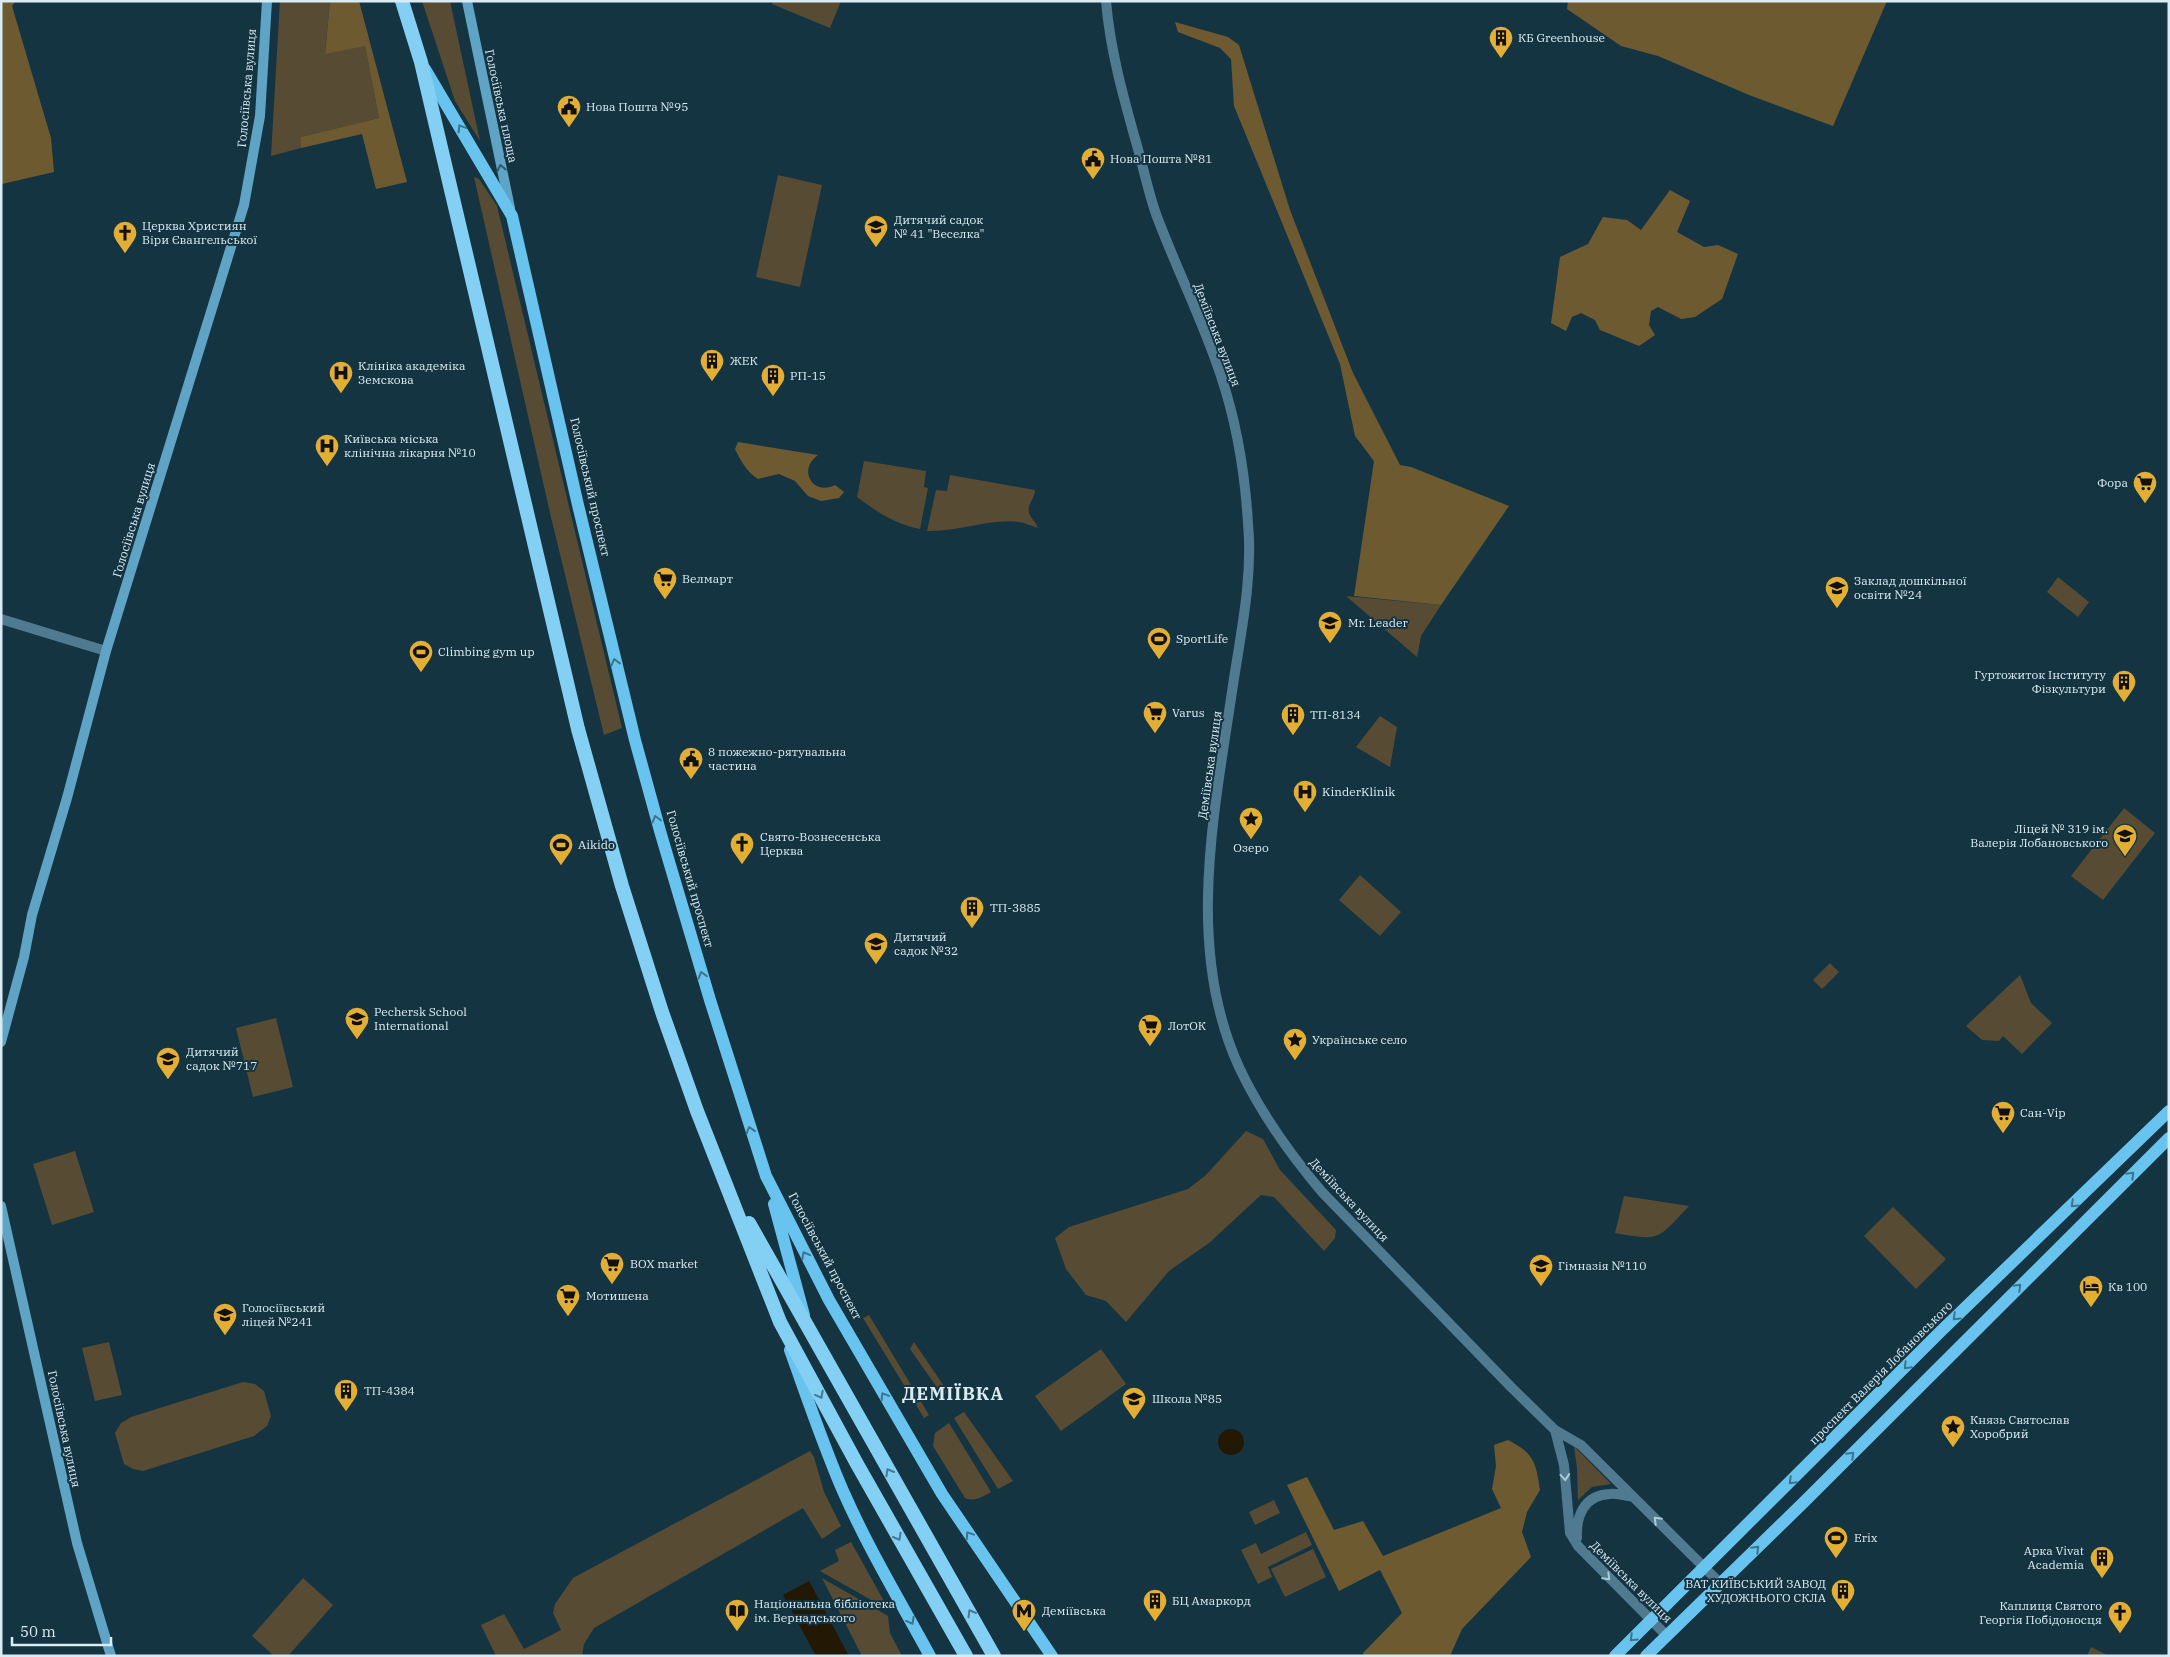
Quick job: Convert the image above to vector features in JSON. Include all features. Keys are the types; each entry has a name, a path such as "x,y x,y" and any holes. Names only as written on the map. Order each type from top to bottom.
{"highway":[{"name":"Голосіївський проспект","path":"402,1 421,62 578,729 622,886 662,1012 721,1172 780,1322 857,1464 966,1656"},
{"name":"Голосіївський проспект","path":"721,1172 809,1332 980,1628 994,1656"}],"main road":[{"name":"Голосіївська вулиця","path":"1,1042 24,957 32,915 67,798 106,651 244,205 260,116 267,1"},
{"name":"Голосіївська площа","path":"467,1 512,216"},
{"name":"Голосіївський проспект","path":"421,62 512,216 580,514 635,740 712,1009 766,1176 829,1300 937,1485 1052,1656"},
{"name":"проспект Валерія Лобановського","path":"1615,1656 1934,1338 2169,1111"},
{"path":"1646,1656 1721,1584 2169,1138"},
{"path":"766,1176 809,1332"},
{"name":"Голосіївська вулиця","path":"1,1206 77,1543 111,1656"},
{"path":"780,1322 843,1491 862,1532 930,1656"}],"street":[{"name":"Деміївська вулиця","path":"1106,1 1123,94 1156,212 1224,385 1239,442 1249,526 1247,581 1243,618 1218,786 1210,860 1208,911 1210,949 1224,1025 1244,1075 1256,1098 1296,1162 1354,1226 1412,1283 1511,1387 1555,1430 1581,1445 1721,1584"},
{"path":"1,619 106,651"},
{"name":"Деміївська вулиця","path":"1555,1430 1564,1465 1570,1533 1578,1546 1667,1636"},
{"path":"1578,1546 1576,1525 1580,1510 1592,1500 1608,1494 1633,1497"}],"shaded area":[{"path":"1,1 16,1 12,6 51,138 54,172 2,184"},
{"path":"280,1 330,1 325,53 365,45 379,118 302,137 301,148 271,156"},
{"path":"330,1 359,1 407,182 376,189 362,134 301,148 301,137 379,118 365,46 325,54"},
{"path":"422,1 450,1 480,141 455,101"},
{"path":"773,1 841,1 830,28 772,4"},
{"path":"1568,1 1887,1 1833,126 1749,95 1658,56 1621,46 1567,9"},
{"path":"1175,22 1228,37 1239,45 1290,210 1353,373 1400,465 1411,467 1509,506 1441,605 1354,596 1374,461 1355,436 1340,364 1234,106 1231,59 1220,48 1178,32"},
{"path":"778,175 822,185 800,287 756,277"},
{"path":"474,177 479,179 497,206 622,728 604,735 550,513"},
{"path":"1670,190 1690,201 1677,232 1704,247 1718,245 1738,254 1722,299 1695,317 1681,319 1658,307 1651,311 1649,325 1655,335 1639,346 1600,330 1595,320 1581,313 1572,317 1566,331 1551,323 1560,257 1588,244 1603,217 1627,220 1641,230"},
{"path":"738,442 818,455 812,461 809,468 810,480 820,487 835,485 844,492 839,498 821,501 808,496 795,481 779,474 758,479 739,458 735,449"},
{"path":"864,461 926,471 924,487 928,488 920,529 887,517 857,497"},
{"path":"950,475 1035,490 1029,513 1038,528 1021,522 1009,521 927,531 936,490 947,491"},
{"path":"2058,577 2089,602 2078,617 2047,592"},
{"path":"1346,596 1441,605 1421,636 1417,657"},
{"path":"1380,716 1397,727 1390,767 1356,747"},
{"path":"2124,808 2155,833 2103,900 2071,876"},
{"path":"1360,875 1401,912 1380,936 1339,900"},
{"path":"1830,963 1839,972 1822,989 1813,980"},
{"path":"2020,975 2031,1003 2052,1023 2022,1054 2003,1036 1999,1041 1982,1040 1966,1026"},
{"path":"276,1018 293,1087 253,1097 236,1028"},
{"path":"1246,1131 1263,1139 1280,1170 1336,1230 1335,1238 1324,1251 1274,1197 1261,1195 1209,1243 1169,1271 1126,1322 1106,1301 1086,1295 1066,1269 1055,1238 1069,1227 1188,1189 1206,1175"},
{"path":"75,1151 94,1212 52,1225 33,1164"},
{"path":"1624,1196 1689,1206 1664,1232 1650,1237 1630,1236 1615,1233"},
{"path":"1893,1207 1946,1259 1916,1289 1864,1236"},
{"path":"869,1315 929,1415 924,1418 863,1318"},
{"path":"109,1342 122,1395 95,1401 82,1348"},
{"path":"914,1342 948,1392 943,1396 910,1349"},
{"path":"1101,1349 1126,1384 1061,1431 1035,1396"},
{"path":"243,1382 255,1384 264,1391 271,1416 267,1426 254,1436 143,1471 133,1469 124,1464 115,1433 121,1423 131,1417"},
{"path":"964,1412 1013,1481 998,1489 954,1418"},
{"path":"949,1423 991,1492 975,1499 965,1498 933,1446 935,1433"},
{"path":"1231,1429 1240,1433 1244,1442 1240,1451 1231,1455 1222,1451 1218,1442 1222,1433"},
{"path":"1508,1440 1528,1454 1535,1466 1539,1481 1540,1490 1527,1512 1522,1532 1531,1557 1462,1629 1450,1656 1364,1656 1363,1653 1402,1613 1380,1570 1339,1591 1287,1485 1307,1477 1334,1530 1363,1521 1383,1556 1501,1508 1492,1489 1496,1466 1494,1445"},
{"path":"1574,1446 1611,1484 1592,1487 1578,1500 1577,1468"},
{"path":"810,1451 814,1457 824,1492 841,1526 822,1539 803,1508 594,1628 584,1644 582,1656 496,1656 481,1625 504,1614 524,1649 561,1630 553,1613 555,1604 573,1578"},
{"path":"1274,1500 1280,1513 1255,1525 1249,1512"},
{"path":"1306,1532 1312,1545 1268,1567 1272,1577 1258,1584 1241,1550 1256,1543 1261,1554"},
{"path":"851,1542 889,1610 820,1571 839,1561 835,1550"},
{"path":"1313,1549 1326,1577 1285,1597 1271,1569"},
{"path":"303,1578 333,1605 288,1656 274,1656 252,1636"},
{"path":"822,1578 888,1616 890,1633 902,1656 862,1656"},
{"path":"809,1581 849,1656 816,1656 783,1595"},
{"path":"2091,1647 2109,1656 2087,1656"}],"place":[{"name":"КБ Greenhouse","path":"1501,59"},
{"name":"Нова Пошта №95","path":"569,128"},
{"name":"Нова Пошта №81","path":"1093,180"},
{"name":"Дитячий садок № 41 \"Веселка\"","path":"876,248"},
{"name":"Церква Християн Віри Євангельської","path":"125,254"},
{"name":"ЖЕК","path":"712,382"},
{"name":"Клініка академіка Земскова","path":"341,394"},
{"name":"РП-15","path":"773,397"},
{"name":"Київська міська клінічна лікарня №10","path":"327,467"},
{"name":"Фора","path":"2145,504"},
{"name":"Велмарт","path":"665,600"},
{"name":"Заклад дошкільної освіти №24","path":"1837,609"},
{"name":"Mr. Leader","path":"1330,644"},
{"name":"SportLife","path":"1159,660"},
{"name":"Climbing gym up","path":"421,673"},
{"name":"Гуртожиток Інституту Фізкультури","path":"2124,703"},
{"name":"Varus","path":"1155,734"},
{"name":"ТП-8134","path":"1293,736"},
{"name":"8 пожежно-рятувальна частина","path":"691,780"},
{"name":"KinderKlinik","path":"1305,813"},
{"name":"Озеро","path":"1251,840"},
{"name":"Ліцей № 319 ім. Валерія Лобановського","path":"2125,857"},
{"name":"Свято-Вознесенська Церква","path":"742,865"},
{"name":"Aikido","path":"561,866"},
{"name":"ТП-3885","path":"972,929"},
{"name":"Дитячий садок №32","path":"876,965"},
{"name":"Pechersk School International","path":"357,1040"},
{"name":"ЛотОК","path":"1150,1047"},
{"name":"Українське село","path":"1295,1061"},
{"name":"Дитячий садок №717","path":"168,1080"},
{"name":"Сан-Vip","path":"2003,1134"},
{"name":"BOX market","path":"612,1285"},
{"name":"Гімназія №110","path":"1541,1287"},
{"name":"Кв 100","path":"2091,1308"},
{"name":"Мотишена","path":"568,1317"},
{"name":"Голосіївський ліцей №241","path":"225,1336"},
{"name":"ТП-4384","path":"346,1412"},
{"name":"Школа №85","path":"1134,1420"},
{"name":"Князь Святослав Хоробрий","path":"1953,1448"},
{"name":"Erix","path":"1836,1559"},
{"name":"Арка Vivat Academia","path":"2102,1579"},
{"name":"ВАТ КИЇВСЬКИЙ ЗАВОД ХУДОЖНЬОГО СКЛА","path":"1843,1612"},
{"name":"БЦ Амаркорд","path":"1155,1622"},
{"name":"Національна бібліотека ім. Вернадського","path":"737,1632"},
{"name":"Деміївська","path":"1024,1632"},
{"name":"Каплиця Святого Георгія Побідоносця","path":"2120,1634"}],"district":[{"name":"ДЕМІЇВКА","path":"953,1394"}]}
